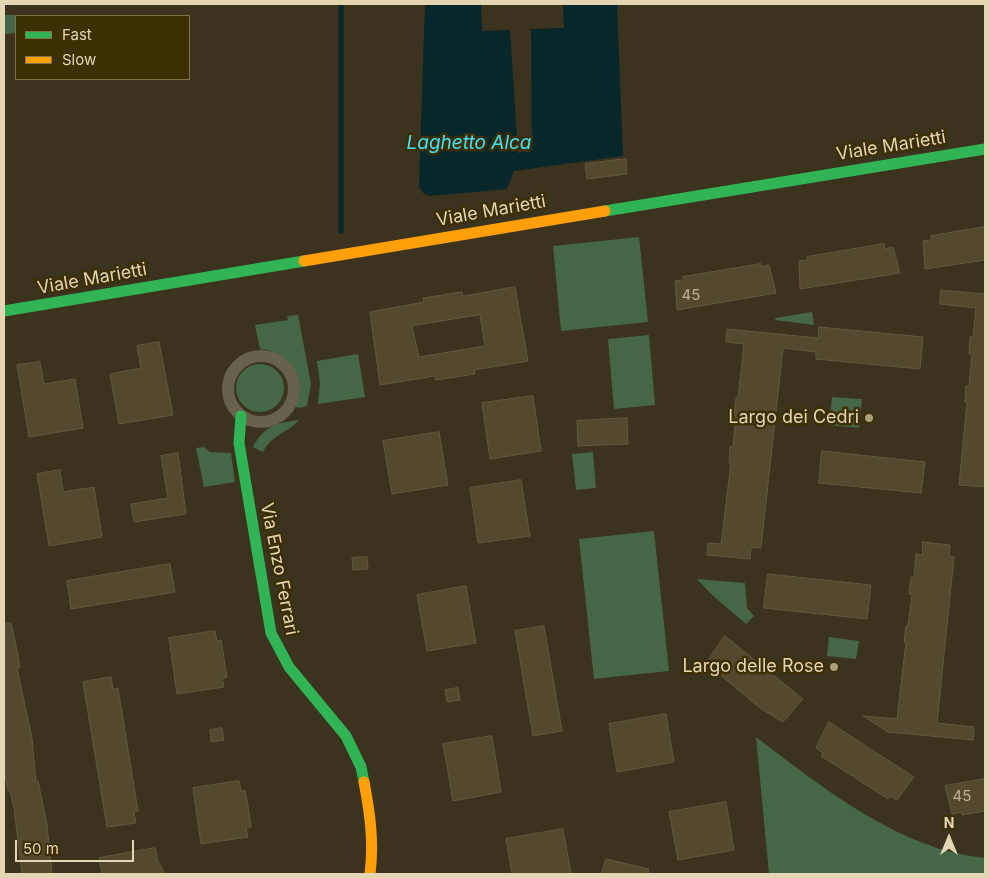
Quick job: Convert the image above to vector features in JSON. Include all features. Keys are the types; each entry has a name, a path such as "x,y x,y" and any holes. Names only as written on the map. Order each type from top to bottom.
{"street":[{"name":"Viale Marietti","path":"4,311 985,149"},
{"path":"254,356 275,358 284,364 292,378 294,393 291,403 277,418 259,422 246,418 234,409 228,389 230,378 235,368 243,360 254,356"},
{"name":"Via Enzo Ferrari","path":"246,418 240,451 271,633 289,667 346,736 361,766 371,820 373,852 370,874"}],"green space":[{"path":"4,15 15,15 15,33 4,34"},
{"path":"639,237 648,322 561,331 553,246"},
{"path":"812,312 814,325 775,320 776,318"},
{"path":"298,315 311,384 307,406 299,408 294,406 298,385 292,368 280,355 260,349 255,325 288,320 287,316"},
{"path":"649,335 655,405 614,409 608,339"},
{"path":"358,354 365,397 318,404 320,383 317,361"},
{"path":"255,364 265,364 277,371 284,383 284,393 277,405 265,412 255,412 247,408 240,401 236,393 236,383 240,375 247,368"},
{"path":"832,397 862,399 859,428 829,425"},
{"path":"299,420 270,442 263,452 253,447 266,430 277,424"},
{"path":"204,447 210,452 231,453 235,482 204,487 196,448"},
{"path":"593,452 596,488 576,490 572,454"},
{"path":"654,531 669,671 594,679 579,539"},
{"path":"697,579 745,583 747,608 754,616 746,624 711,594"},
{"path":"829,637 859,641 856,659 827,656"},
{"path":"756,737 835,795 893,829 923,843 953,853 985,858 985,874 769,874"}],"water":[{"name":"Laghetto Alca","path":"425,4 481,4 482,31 510,30 518,153 532,151 531,29 564,28 563,4 617,4 623,156 514,171 507,189 430,196 424,194 419,187"}],"building":[{"path":"626,159 627,174 587,179 585,164"},
{"path":"985,227 985,260 925,269 923,241 931,240 931,236"},
{"path":"884,244 885,249 893,247 900,273 800,289 799,261 808,260 807,257"},
{"path":"761,264 761,267 769,265 776,293 677,310 675,281 683,280 683,277"},
{"path":"515,287 528,361 474,370 475,374 436,380 435,376 380,385 370,312 424,302 423,298 462,292 463,296","holes":["480,315 485,346 419,357 412,326"]},
{"path":"941,290 985,294 985,487 959,485 967,402 965,402 966,386 969,386 972,355 969,354 970,337 973,337 976,308 940,304"},
{"path":"819,327 923,337 920,369 816,359 816,352 783,348 761,548 751,547 750,559 707,555 708,543 721,544 731,463 729,463 730,447 733,447 736,416 734,415 736,398 738,398 744,344 726,342 727,329 818,338"},
{"path":"159,342 173,415 119,424 110,374 141,368 137,346"},
{"path":"40,362 44,384 75,379 83,428 29,437 17,365"},
{"path":"533,396 541,451 490,459 482,403"},
{"path":"627,418 628,444 578,446 577,421"},
{"path":"439,432 448,485 392,494 383,441"},
{"path":"822,451 925,462 921,493 819,483"},
{"path":"178,453 186,514 134,522 131,504 168,498 161,456"},
{"path":"60,470 63,492 94,487 102,537 49,546 37,474"},
{"path":"521,480 530,536 478,543 470,488"},
{"path":"923,542 950,545 949,556 954,557 937,723 974,727 973,740 888,732 863,716 897,719 906,642 904,642 912,595 909,594 911,577 914,577 916,554 922,555"},
{"path":"367,557 368,569 353,570 352,558"},
{"path":"170,564 175,592 71,609 67,581"},
{"path":"768,574 871,585 867,619 764,608"},
{"path":"466,586 476,643 427,651 417,595"},
{"path":"4,623 11,623 17,650 20,668 17,668 32,738 36,782 38,781 47,825 52,874 22,874 14,808 10,791 8,791 4,768"},
{"path":"544,626 562,731 533,736 515,631"},
{"path":"215,631 217,641 221,640 227,677 222,678 224,687 177,694 169,638"},
{"path":"725,636 803,699 783,722 760,708 712,668 714,666 708,661"},
{"path":"111,677 113,689 118,688 138,811 134,812 136,823 107,827 83,682"},
{"path":"458,688 460,700 447,702 445,690"},
{"path":"666,714 674,762 617,772 609,724"},
{"path":"829,722 914,777 897,800 890,796 888,799 821,756 823,753 816,748"},
{"path":"222,728 224,740 211,742 210,730"},
{"path":"492,736 501,792 453,801 443,744"},
{"path":"985,779 985,811 962,815 961,812 952,814 945,786"},
{"path":"239,781 241,791 245,790 248,806 251,827 246,828 248,837 201,844 193,788"},
{"path":"726,802 734,850 678,860 669,812"},
{"path":"563,829 571,874 512,874 506,839"},
{"path":"155,848 158,861 165,874 102,874 99,858"},
{"path":"606,859 649,869 648,874 602,874"}],"waterway":[{"path":"341,4 341,231"}],"traffic: fast":[{"path":"605,211 985,149"},
{"path":"4,311 304,261"},
{"path":"241,416 239,443 271,633 289,667 346,736 361,767 364,782"}],"traffic: slow":[{"path":"304,261 605,211"},
{"path":"364,782 371,828 370,874"}],"place":[{"name":"Largo dei Cedri","path":"869,418"},
{"name":"Largo delle Rose","path":"834,667"}]}
